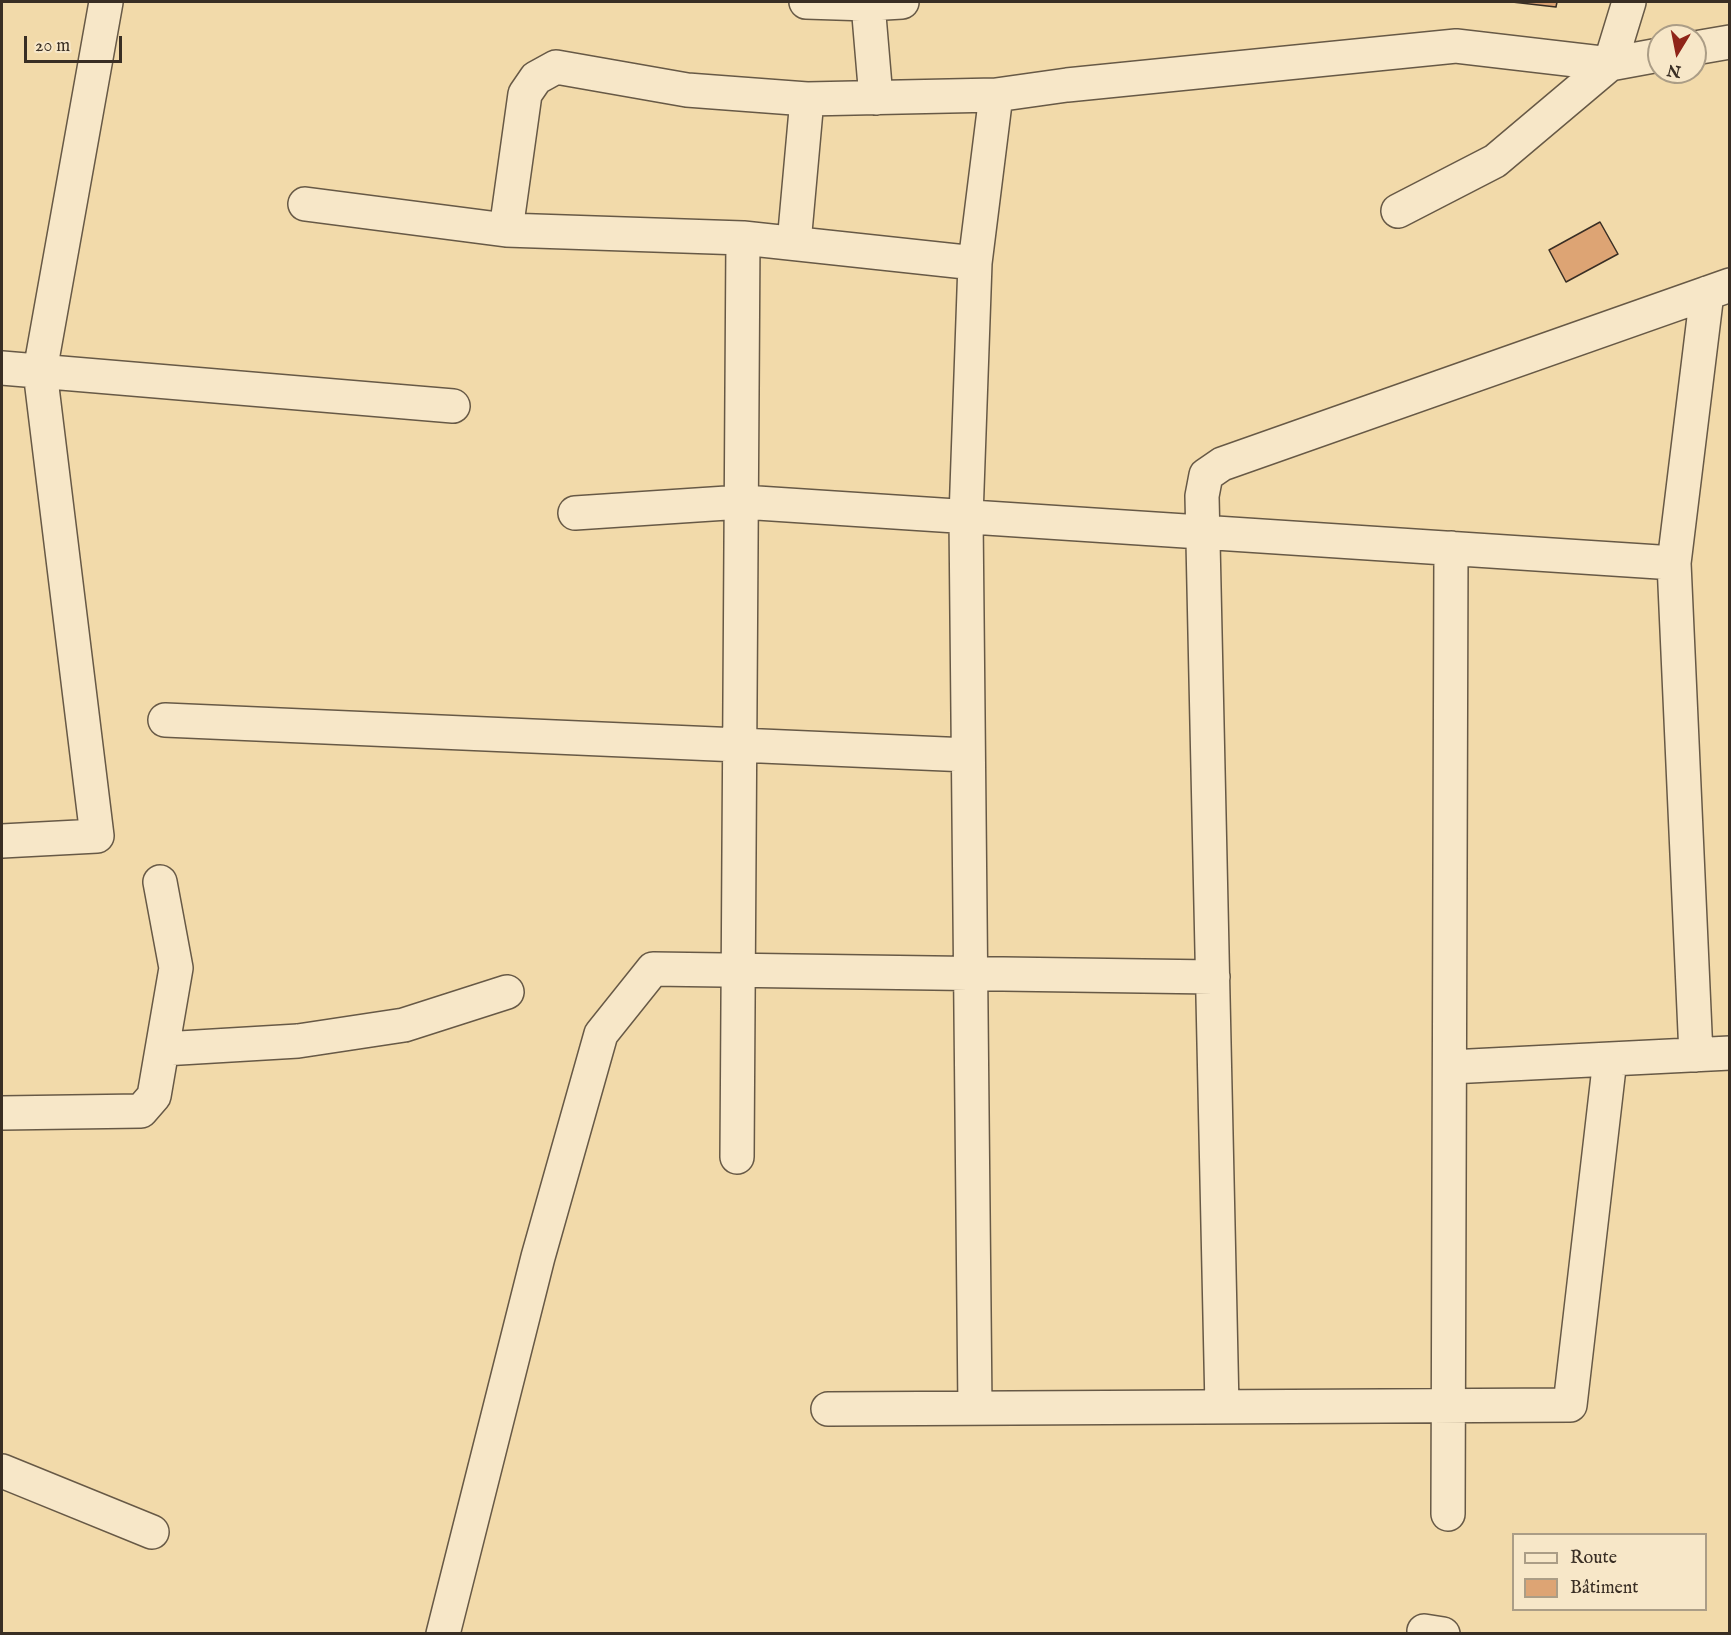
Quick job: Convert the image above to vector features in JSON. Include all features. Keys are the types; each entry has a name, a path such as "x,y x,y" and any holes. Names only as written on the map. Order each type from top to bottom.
{"street":[{"path":"2,841 97,836 40,371 106,2"},
{"path":"806,2 868,4 902,2"},
{"path":"1398,211 1495,161 1610,64 1629,2"},
{"path":"868,4 876,98"},
{"path":"1707,46 1730,42"},
{"path":"506,230 525,94 536,78 556,67 687,90 807,99 996,95 1067,85 1456,46 1610,64 1647,57"},
{"path":"975,1408 966,517 975,263 996,95"},
{"path":"794,243 807,99"},
{"path":"304,204 506,230 743,238 975,263"},
{"path":"737,1157 743,238"},
{"path":"1222,1407 1202,496 1206,476 1222,464 1718,289 1674,563 1696,1055"},
{"path":"2,368 453,406"},
{"path":"575,513 742,502 1674,563"},
{"path":"1448,1514 1451,548"},
{"path":"165,720 968,754"},
{"path":"2,1113 141,1111 154,1096 176,968 160,882"},
{"path":"443,1634 538,1257 601,1034 653,969 1213,977"},
{"path":"162,1049 298,1041 404,1025 507,993"},
{"path":"1450,1067 1730,1053"},
{"path":"828,1409 1570,1405 1610,1059"},
{"path":"2,1471 152,1532"}],"building":[{"path":"1512,2 1557,2 1556,7"},
{"path":"1600,222 1618,254 1566,282 1549,250"}]}
